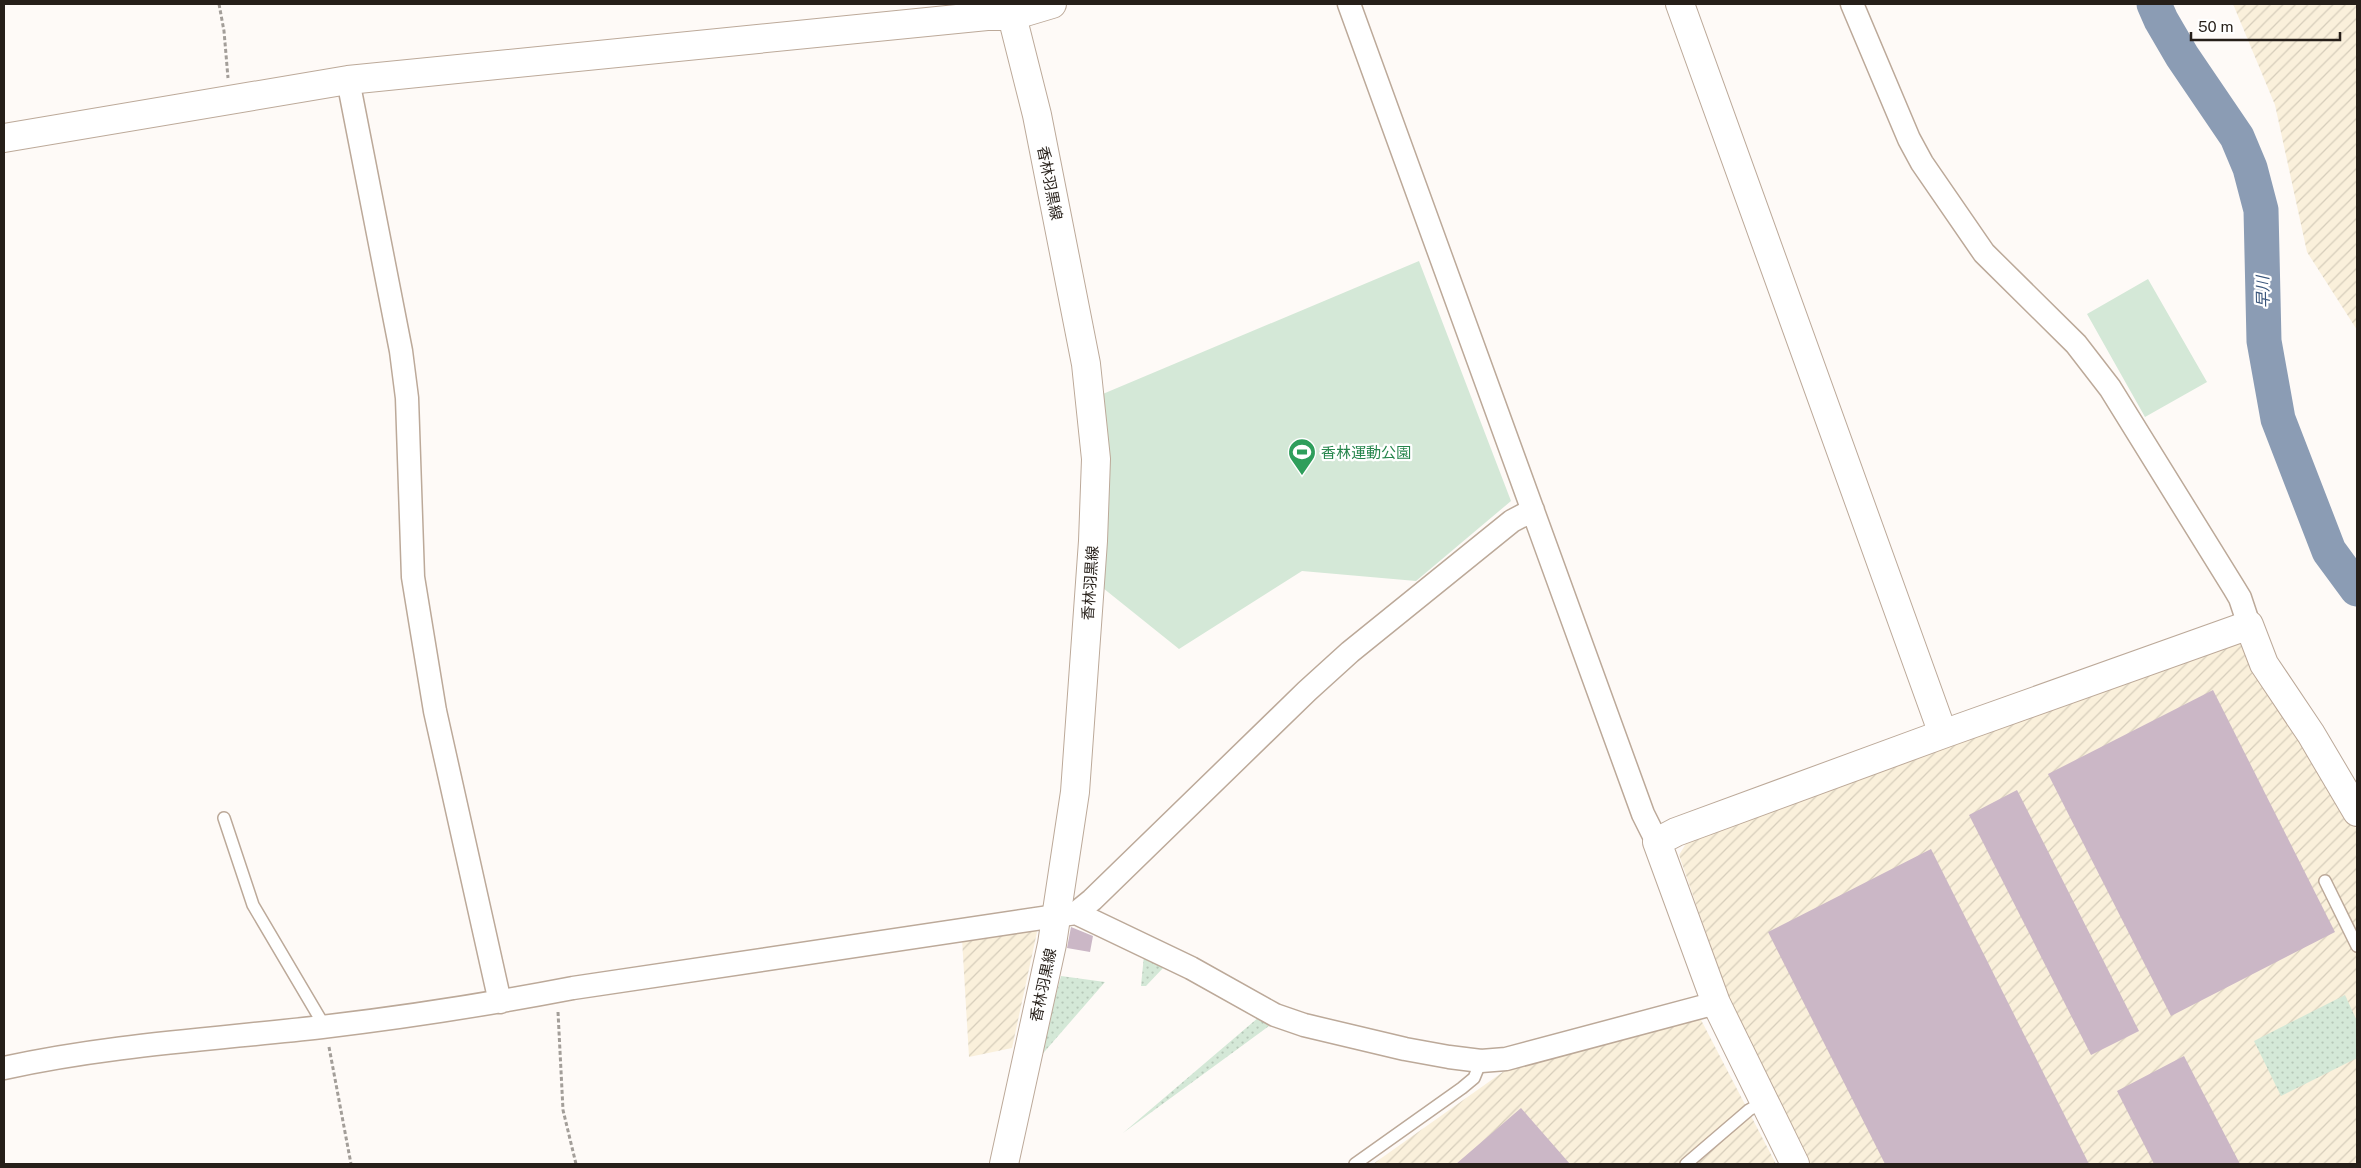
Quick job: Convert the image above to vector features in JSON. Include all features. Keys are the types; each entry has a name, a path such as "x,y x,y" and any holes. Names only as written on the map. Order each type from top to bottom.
{"street":[{"path":"4,138 231,98 348,80 987,16 1010,10 1052,4"},
{"path":"1349,4 1643,814 1657,842 1716,1003 1795,1164"},
{"path":"1680,4 1943,734"},
{"path":"1852,4 1909,139 1922,163 1984,254 2062,330 2110,388 2237,593 2264,664 2354,801"},
{"name":"香林羽黒線","path":"1004,1164 1067,914 1093,541 1096,459 1086,364 1036,115 1010,10"},
{"path":"348,80 402,351 407,398 413,577 422,636 435,711 500,1002"},
{"path":"4,1068 70,1054 325,1026 500,1002 573,988 1067,914 1092,900 1307,691 1350,652 1512,521 1533,510"},
{"path":"1657,842 1676,832 1943,734 2249,625"},
{"path":"1067,914 1191,968 1275,1014 1297,1022 1405,1049 1481,1060 1506,1059 1716,1003"}],"lane":[{"path":"224,818 253,905 325,1026"},
{"path":"2325,881 2357,946"},
{"path":"1355,1164 1462,1088 1474,1078 1481,1060"},
{"path":"1686,1164 1749,1110 1764,1102"}],"path":[{"path":"218,4 224,31 231,98"},
{"path":"558,1008 563,1110 576,1164"},
{"path":"325,1026 351,1164"}],"shaded area":[{"path":"2233,4 2357,4 2357,330 2307,252 2275,105"},
{"path":"2234,639 2245,643 2357,830 2357,1164 1809,1164 1751,1049 1728,996 1679,855 1687,842"},
{"path":"1031,927 1037,932 1012,1048 969,1057 962,939"},
{"path":"1699,1016 1776,1164 1373,1164 1507,1069"}],"green space":[{"name":"香林運動公園","path":"1419,261 1511,501 1416,581 1302,571 1179,649 1098,584 1098,396"},
{"path":"2148,279 2207,382 2145,417 2087,314"},
{"path":"1144,955 1164,967 1146,986 1141,986"},
{"path":"1061,976 1105,982 1039,1058"},
{"path":"2345,995 2357,1021 2357,1058 2281,1096 2254,1041"},
{"path":"1259,1017 1269,1026 1123,1133"}],"building":[{"path":"2213,690 2335,932 2171,1016 2048,774"},
{"path":"2017,790 2139,1031 2091,1055 1969,815"},
{"path":"1931,849 2089,1164 1885,1164 1768,932"},
{"path":"1071,927 1093,936 1090,952 1067,948"},
{"path":"2184,1056 2240,1164 2154,1164 2117,1091"},
{"path":"1521,1108 1570,1164 1456,1164"}],"waterway":[{"name":"早川","path":"2154,4 2182,56 2237,137 2250,168 2261,210 2264,341 2278,419 2329,551 2357,589"}],"place":[{"name":"香林運動公園","path":"1302,476"}]}
